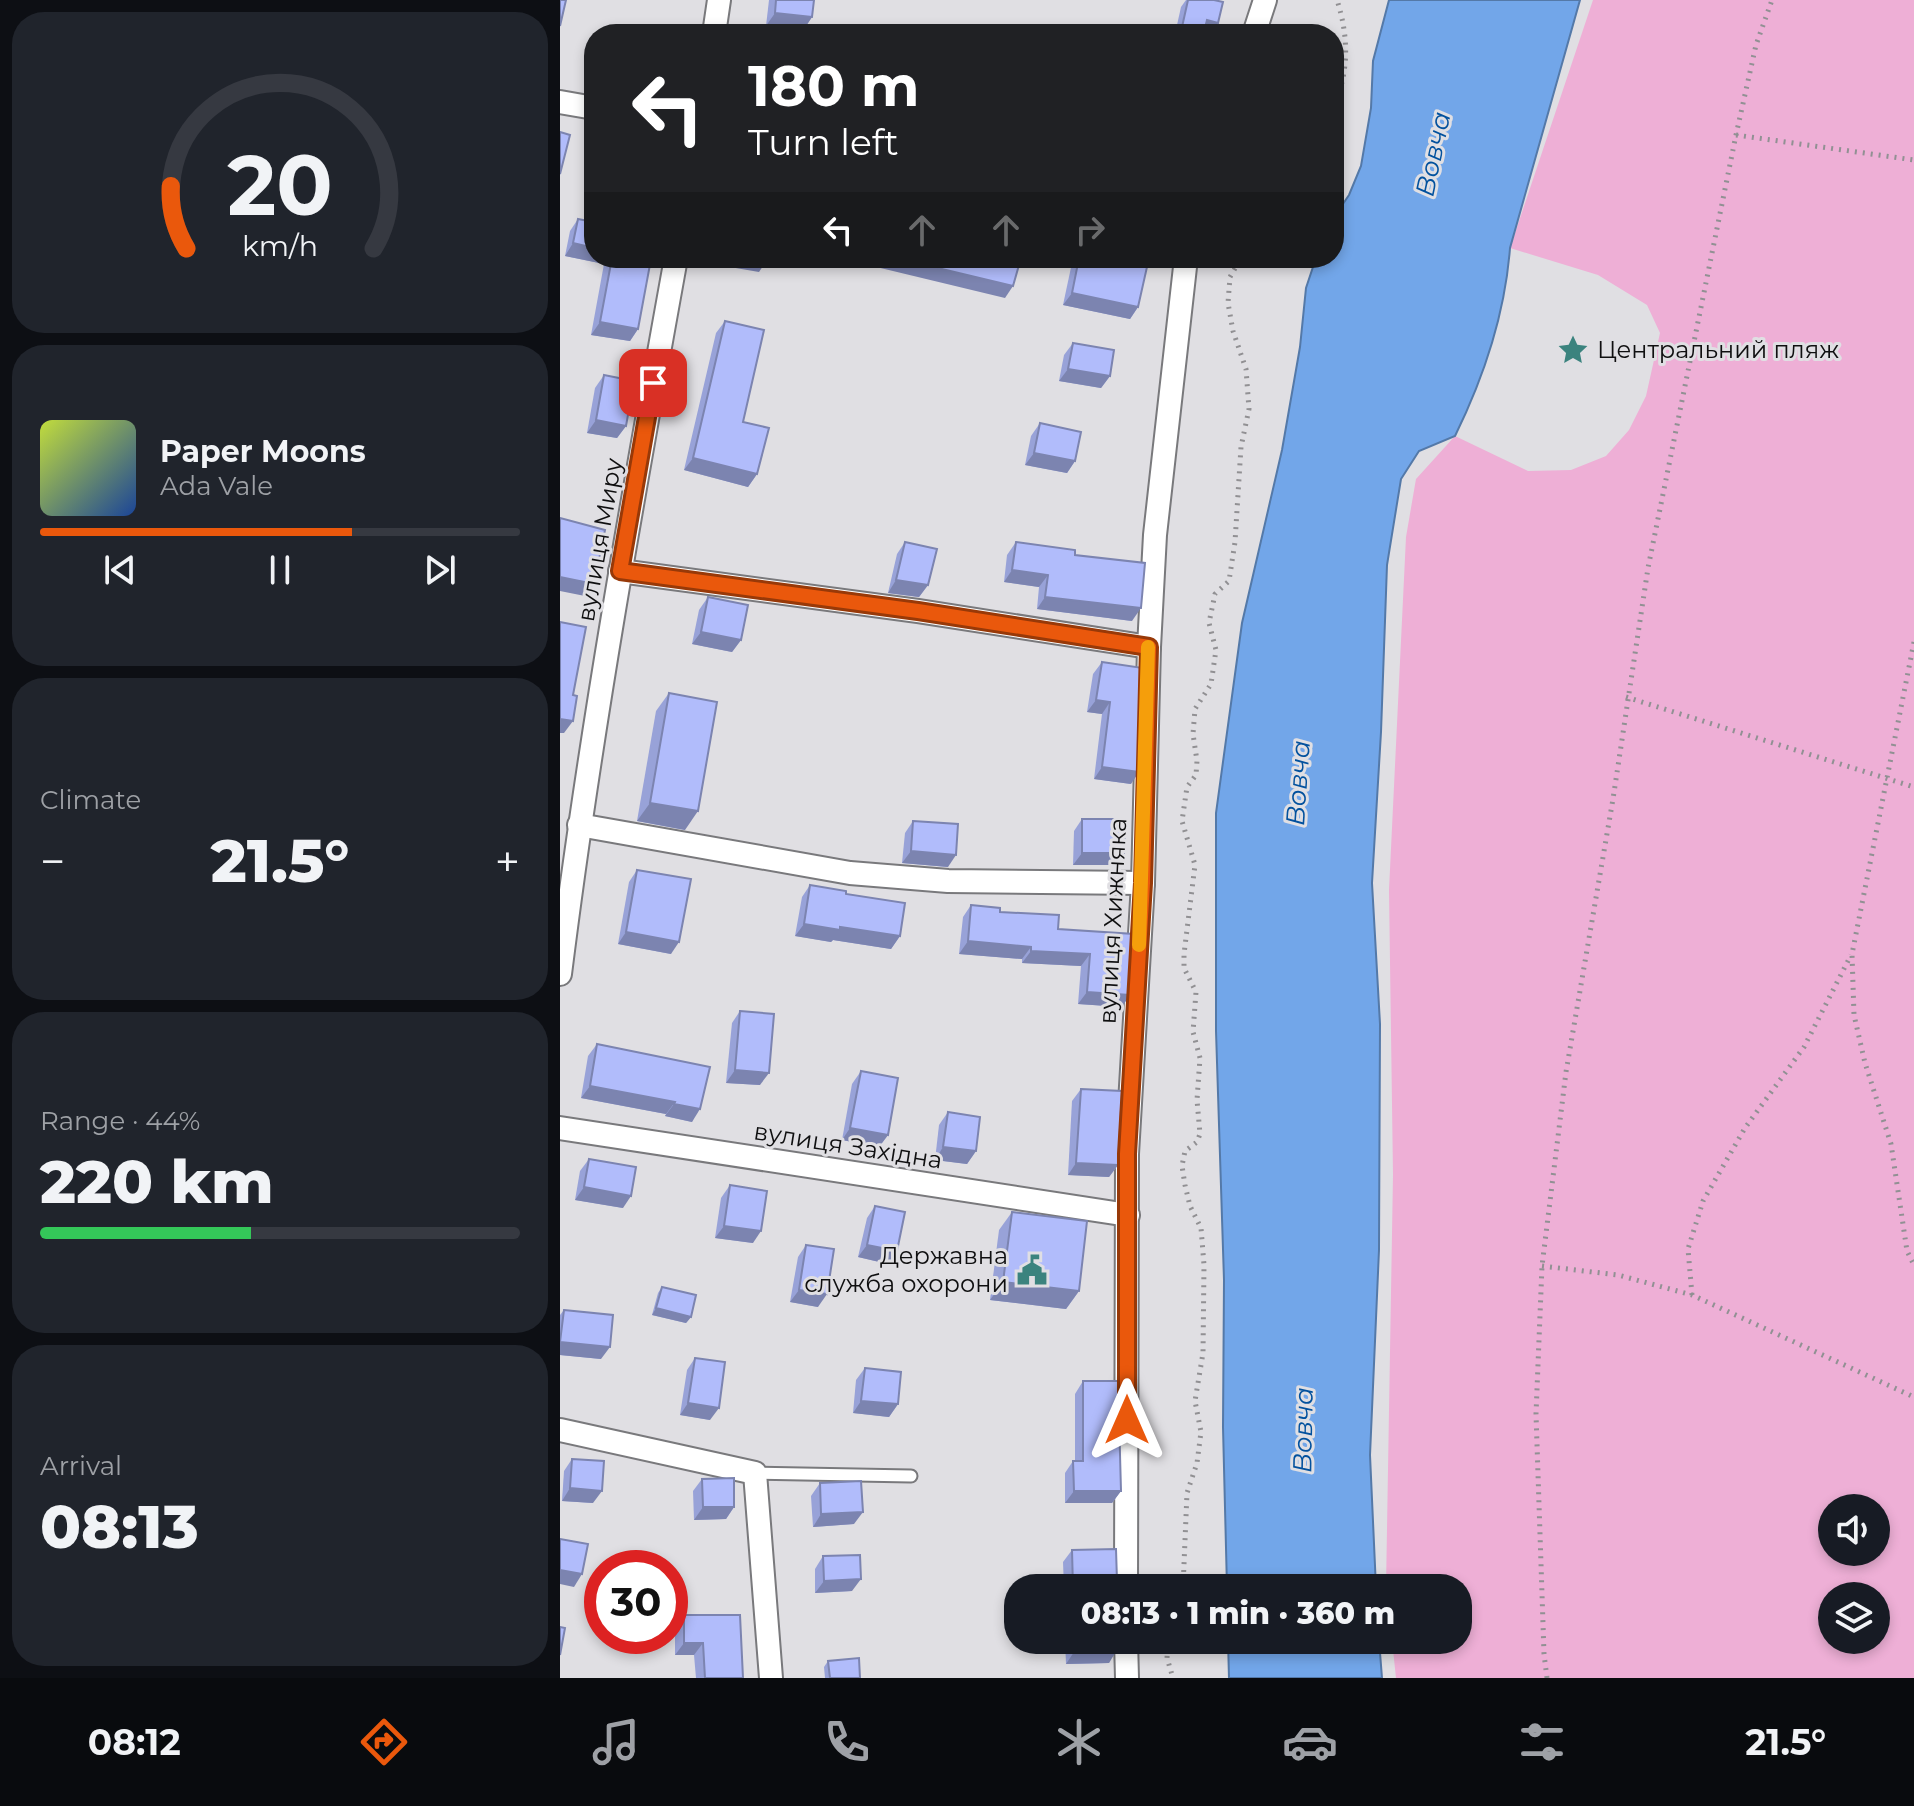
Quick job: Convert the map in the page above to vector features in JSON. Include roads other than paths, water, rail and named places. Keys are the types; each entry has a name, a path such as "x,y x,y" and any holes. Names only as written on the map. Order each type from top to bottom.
{"street":[{"path":"715,24 719,0"},
{"path":"1257,24 1265,0"},
{"path":"560,102 584,106"},
{"name":"вулиця Миру","path":"560,974 579,825 620,571 674,268"},
{"name":"вулиця Хижняка","path":"1126,1574 1127,1154 1143,883 1149,647 1155,535 1185,268"},
{"path":"620,571 918,611 1149,647"},
{"path":"579,825 850,873 948,881 1143,883"},
{"name":"вулиця Західна","path":"560,1128 1128,1215"},
{"path":"560,1430 755,1473 771,1678"},
{"path":"1126,1654 1127,1678"}],"lane":[{"path":"755,1473 911,1476"}],"water":[{"name":"Вовча","path":"1389,0 1580,0 1510,248 1498,321 1484,368 1455,436 1419,451 1401,479 1387,565 1372,883 1380,1024 1379,1250 1370,1455 1375,1574 1227,1574 1224,1280 1216,1031 1216,813 1242,623 1282,450 1300,347 1306,288 1313,268 1344,268 1344,202 1361,166 1371,108 1373,61"},
{"path":"1228,1654 1380,1654 1382,1678 1229,1678"}],"place":[{"name":"Центральний пляж","path":"1573,350"},
{"name":"Державна служба охорони","path":"1032,1270"}]}
